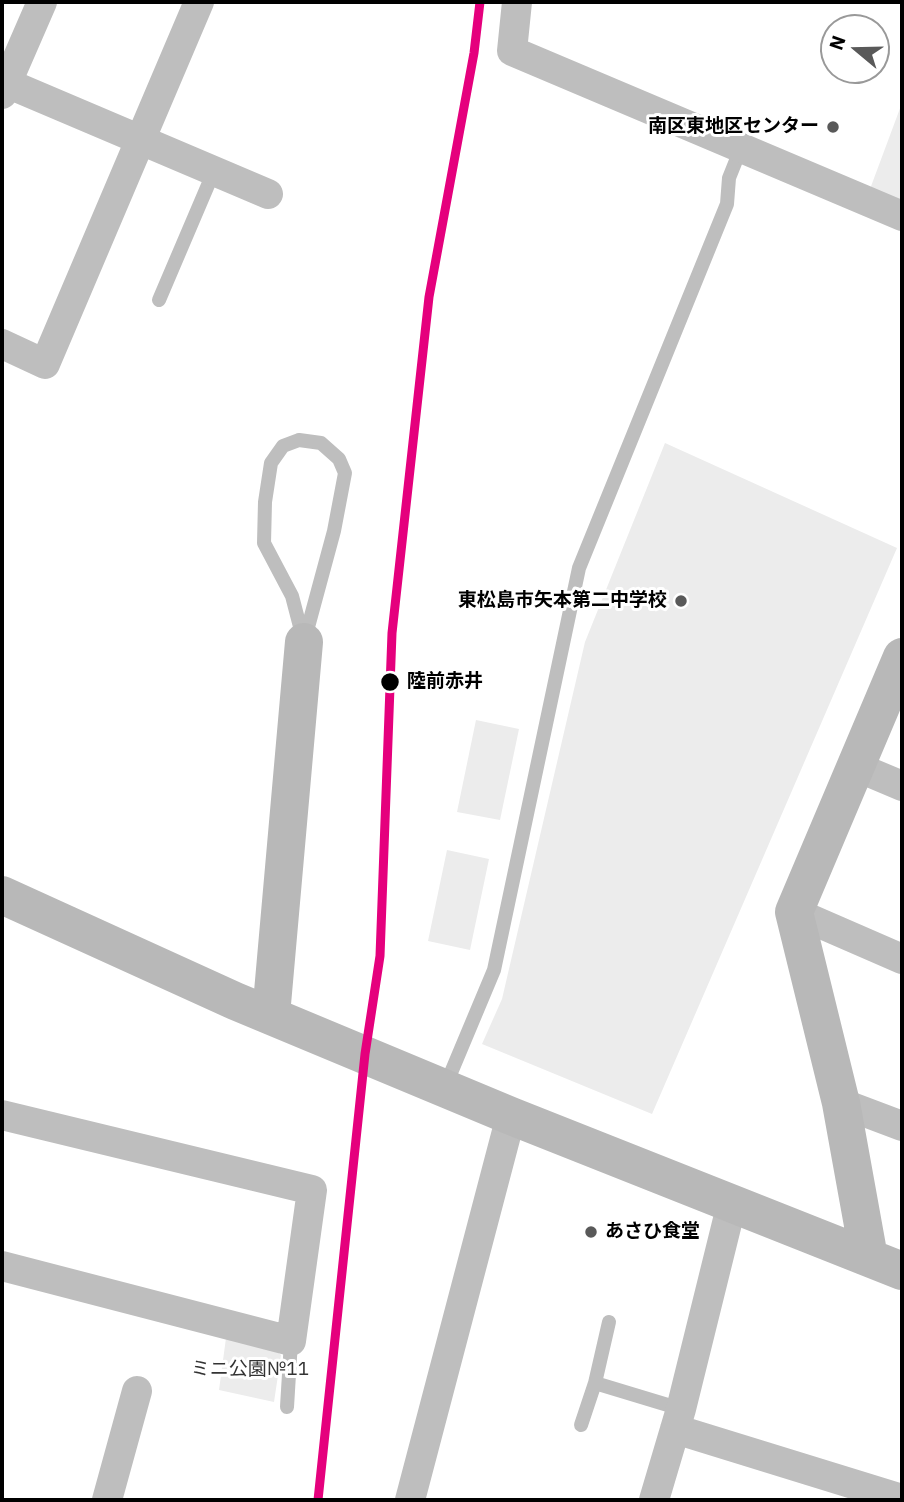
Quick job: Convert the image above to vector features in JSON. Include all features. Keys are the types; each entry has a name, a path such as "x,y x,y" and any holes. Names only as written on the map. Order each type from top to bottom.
{"street":[{"path":"42,2 3,86 268,194"},
{"path":"2,344 44,364 200,2"},
{"path":"517,2 512,51 902,216"},
{"path":"271,1015 304,642"},
{"path":"886,1264 841,1103 794,912 902,657"},
{"path":"857,767 902,786"},
{"path":"2,895 271,1015 511,1116 886,1264"},
{"path":"794,912 902,959"},
{"path":"841,1103 902,1126"},
{"path":"2,1115 312,1190 291,1341 2,1266"},
{"path":"410,1500 511,1116"},
{"path":"654,1500 678,1419 732,1203"},
{"path":"107,1500 137,1391"},
{"path":"678,1419 902,1499"}],"lane":[{"path":"444,1088 494,970 579,568 727,204 729,178 741,148"},
{"path":"159,300 214,172"},
{"path":"299,440 321,443 339,459 345,473 334,531 304,642 292,596 264,543 265,502 271,463 283,446 299,440"},
{"path":"581,1425 595,1383 609,1322"},
{"path":"287,1407 291,1341"},
{"path":"595,1383 678,1419"}],"green space":[{"path":"902,103 902,202 870,189"},
{"path":"665,443 897,548 652,1114 482,1044 502,999 585,642"},
{"path":"476,720 519,729 500,820 457,812"},
{"path":"447,850 489,859 470,950 428,941"},
{"name":"ミニ公園№11","path":"226,1338 274,1348 281,1355 274,1402 219,1390"}],"transit line":[{"path":"318,1500 365,1054 380,956 392,633 429,297 474,53 480,2"}],"place":[{"name":"南区東地区センター","path":"833,127"},
{"name":"東松島市矢本第二中学校","path":"681,601"},
{"name":"陸前赤井","path":"390,682"},
{"name":"あさひ食堂","path":"591,1232"}]}
